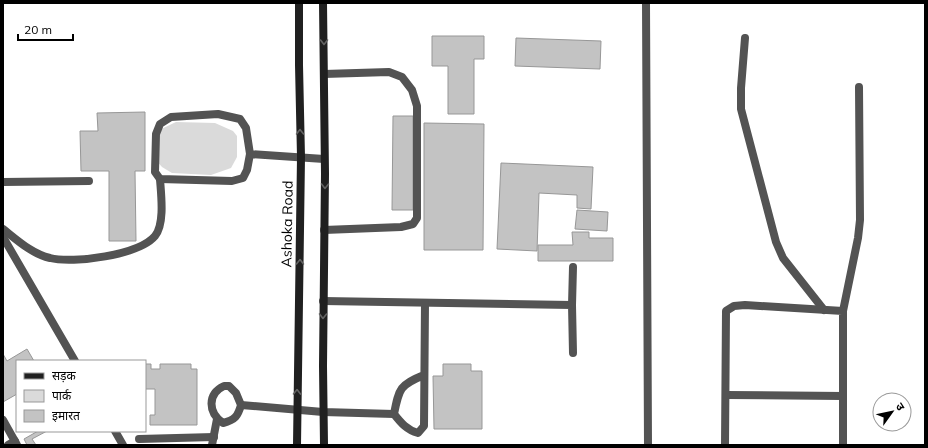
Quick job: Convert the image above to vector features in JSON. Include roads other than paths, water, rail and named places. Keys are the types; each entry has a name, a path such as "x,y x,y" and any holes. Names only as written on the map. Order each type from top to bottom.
{"main road":[{"name":"Ashoka Road","path":"297,445 301,157 299,3"},
{"path":"323,3 324,445"}],"street":[{"path":"646,3 648,445"},
{"path":"745,38 741,109 776,242 784,258 824,310"},
{"path":"324,74 389,72 402,77 412,90 417,106 417,218 413,224 401,227 324,230"},
{"path":"843,445 843,311 858,238 860,220 859,87"},
{"path":"3,229 26,247 49,258 65,260 94,259 132,249 144,244 156,236 162,219 160,179 155,172 156,134 160,124 171,117 218,114 240,119 246,128 250,154 247,170 243,178 232,181 160,179"},
{"path":"250,154 324,158"},
{"path":"3,182 89,181"},
{"path":"3,237 74,360"},
{"path":"573,267 573,354"},
{"path":"324,301 572,305"},
{"path":"424,375 409,381 400,390 394,414 410,431 418,433 424,426 425,303"},
{"path":"725,445 726,312 734,306 744,305 843,311"},
{"path":"224,386 230,386 236,393 242,405 239,413 232,420 223,422 217,419 212,409 213,397 217,389 224,386"},
{"path":"726,395 843,396"},
{"path":"242,405 323,412 394,414"},
{"path":"140,439 213,441 217,419"},
{"path":"3,420 13,444"},
{"path":"116,432 123,445"}]}
